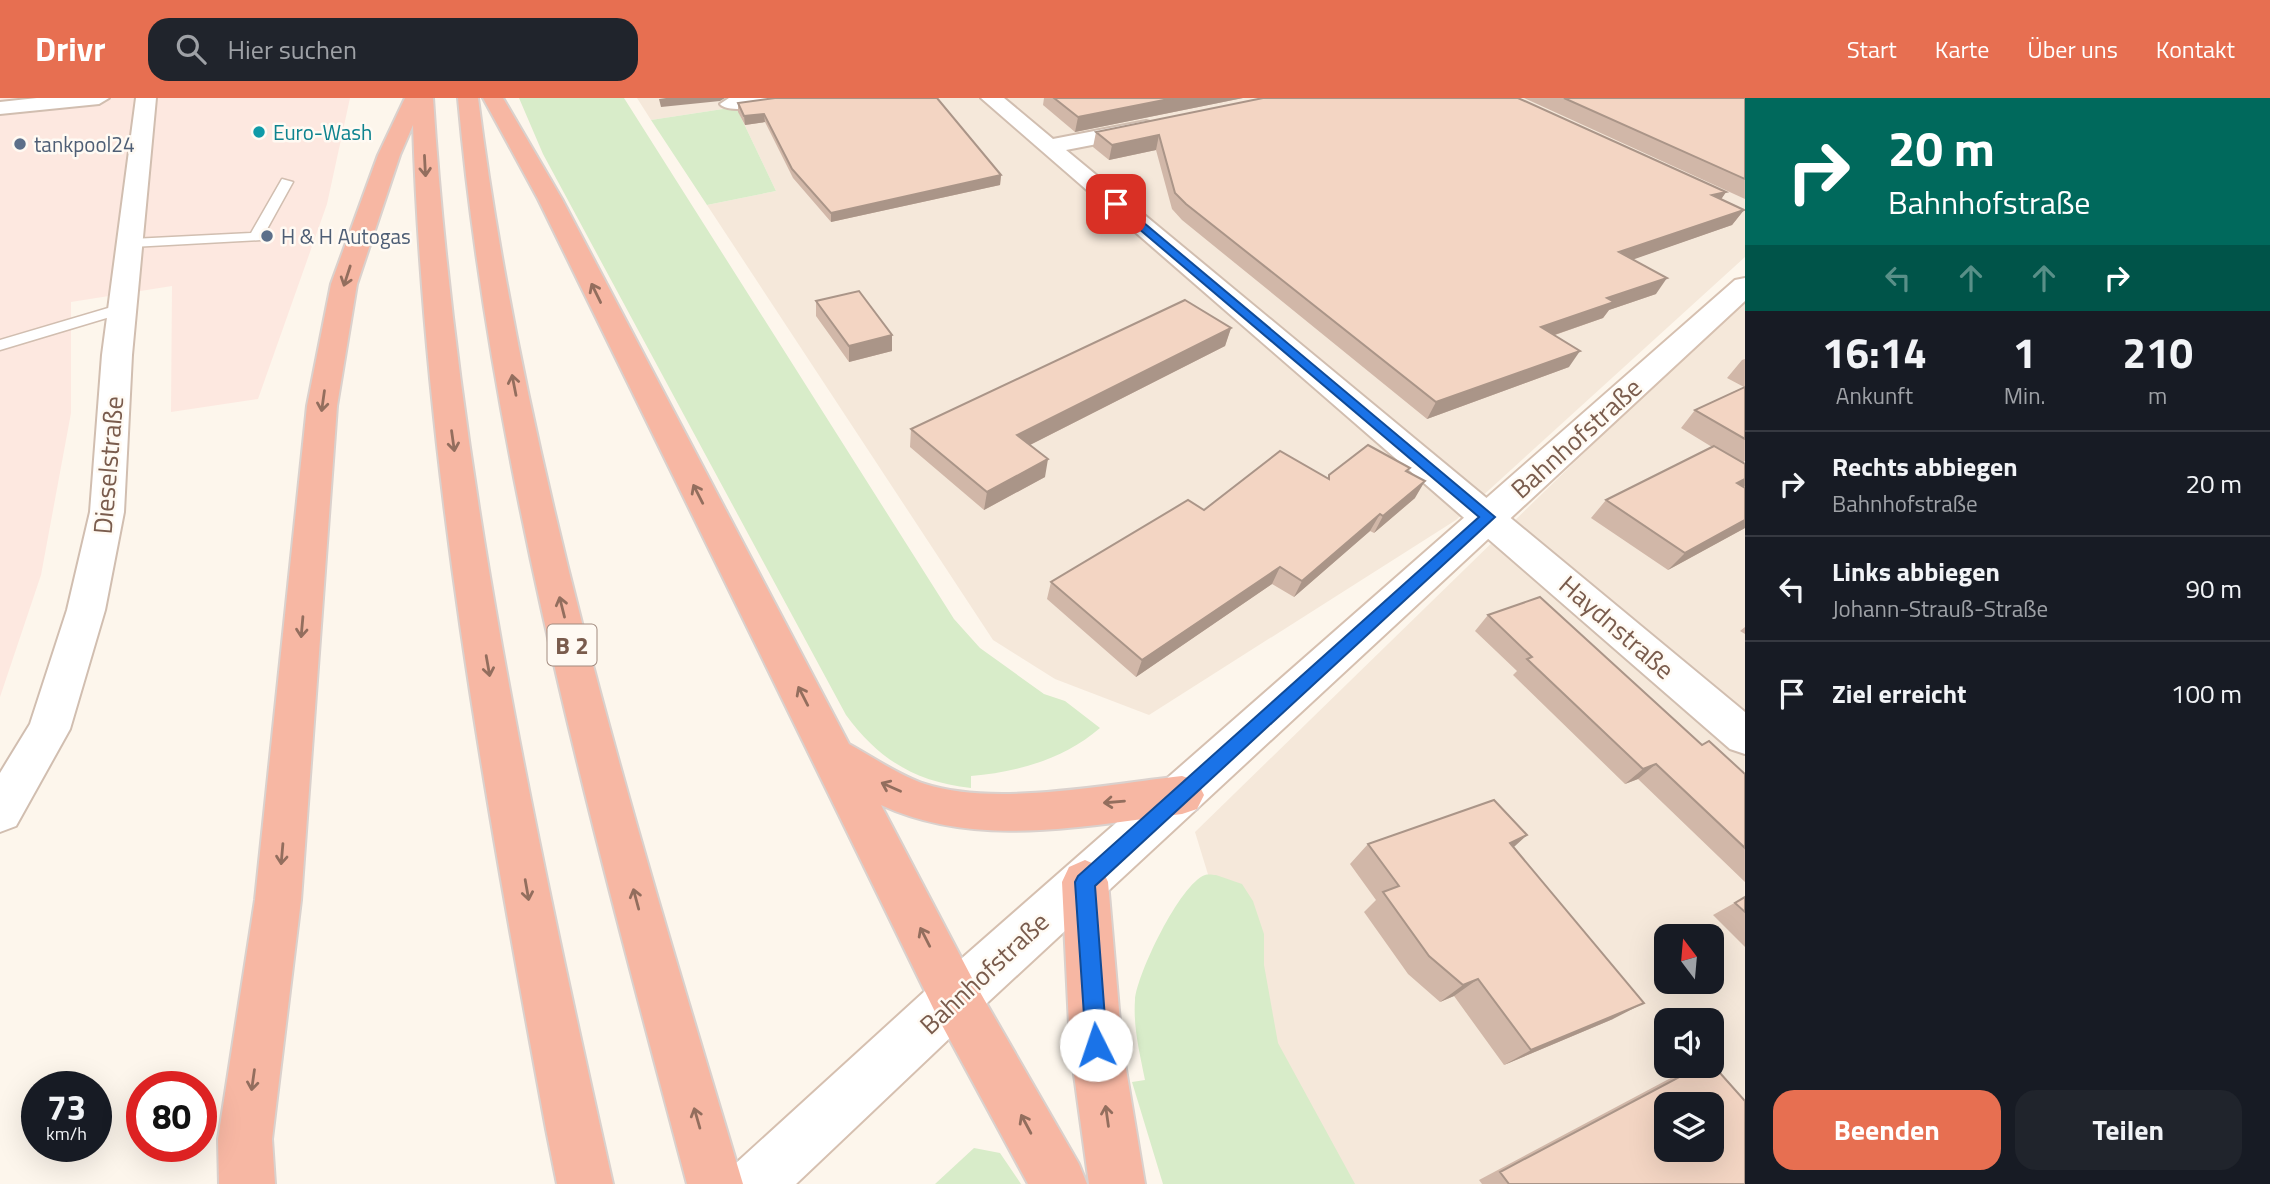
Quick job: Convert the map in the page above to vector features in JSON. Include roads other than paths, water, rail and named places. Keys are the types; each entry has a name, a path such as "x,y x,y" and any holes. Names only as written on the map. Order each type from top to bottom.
{"highway":[{"path":"241,1169 278,900 316,464 326,382 344,284 389,155 415,98"},
{"path":"423,98 433,258 466,537 530,907 585,1184"},
{"name":"B 2","path":"468,98 480,204 539,509 631,878 715,1184"},
{"path":"493,98 550,199 956,998 1059,1184"},
{"path":"834,757 884,785 935,806 990,810 1182,795"},
{"path":"1085,882 1096,1045 1117,1184"}],"street":[{"path":"0,108 99,98"},
{"name":"Dieselstraße","path":"0,812 49,729 86,610 107,512 117,355 125,308 146,98"},
{"path":"730,104 776,98"},
{"name":"Haydnstraße","path":"990,98 1745,737"},
{"path":"1048,147 1168,124"},
{"name":"Bahnhofstraße","path":"755,1184 956,998 1745,286"}],"lane":[{"path":"132,243 256,237 287,182"},
{"path":"0,345 125,308"}],"place":[{"name":"Euro-Wash","path":"259,132"},
{"name":"tankpool24","path":"20,144"},
{"name":"H & H Autogas","path":"267,236"}]}
